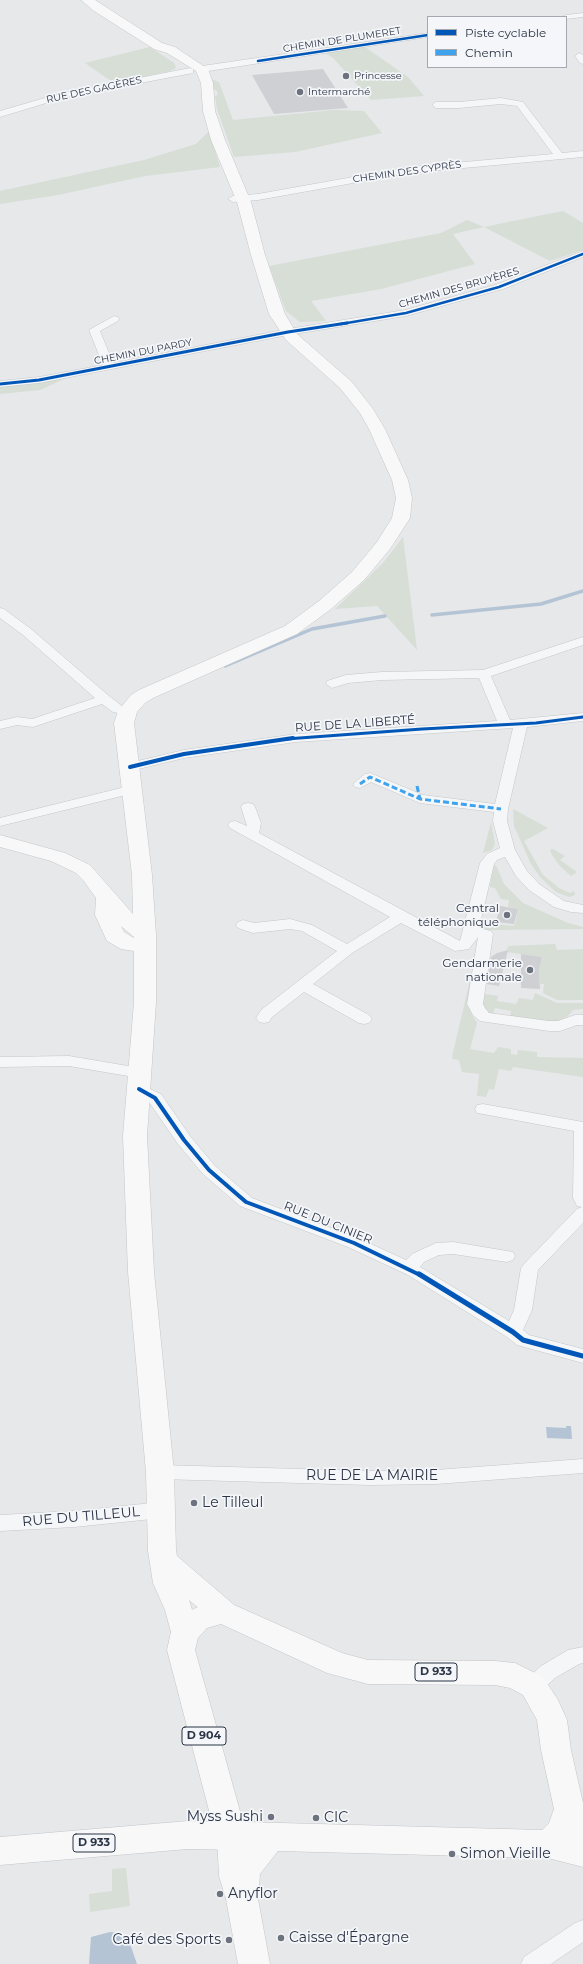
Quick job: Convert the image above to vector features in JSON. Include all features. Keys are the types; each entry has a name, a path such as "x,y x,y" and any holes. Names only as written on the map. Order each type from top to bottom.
{"main road":[{"path":"87,0 196,70 207,83 208,111 277,314 288,332 301,347 346,385 367,412 400,480 404,498 401,518 395,529 362,571 325,606 291,630 151,691 138,699 128,711"},
{"name":"D 904","path":"128,711 124,723 142,875 145,940 145,1002 135,1136 141,1272 160,1472 162,1551 167,1583 179,1610 185,1632 181,1650 221,1800 232,1835 235,1876 242,1898 254,1964"},
{"path":"0,841 43,852 74,863 90,875 107,898 106,915 115,936 129,944 145,940"},
{"path":"165,1563 222,1612"},
{"path":"185,1632 197,1620 207,1615 222,1612"},
{"name":"D 933","path":"222,1612 337,1664 368,1672 495,1673 515,1676 533,1686"},
{"path":"533,1686 548,1709 552,1720 556,1750 576,1819 548,1844"},
{"path":"188,1835 203,1827 221,1800"},
{"name":"D 933","path":"0,1851 188,1835 232,1835 548,1844 583,1853"},
{"name":"D 904","path":"242,1898 245,1869 270,1837"}],"street":[{"path":"567,17 583,15"},
{"name":"CHEMIN DE PLUMERET","path":"196,70 427,35"},
{"name":"RUE DES GAGÈRES","path":"0,114 65,95 196,70"},
{"path":"436,105 459,106 501,101 520,104 559,156"},
{"name":"CHEMIN DES CYPRÈS","path":"238,199 265,196 409,170 583,154"},
{"name":"CHEMIN DES BRUYÈRES","path":"288,332 371,320 436,306 499,287 583,254"},
{"path":"109,367 94,330 114,318"},
{"name":"CHEMIN DU PARDY","path":"0,384 39,380 288,332"},
{"path":"1,613 104,699 118,709 128,711"},
{"path":"332,684 346,678 484,674 582,641"},
{"path":"484,674 505,725"},
{"path":"0,725 17,721 33,723 104,699"},
{"name":"RUE DE LA LIBERTÉ","path":"130,767 184,754 296,738 521,724 583,717"},
{"path":"521,724 501,809 500,821 508,850 522,873 534,886 559,904 571,908 583,909"},
{"path":"360,784 370,777 418,793 501,809"},
{"path":"0,822 133,789"},
{"path":"248,806 254,823 252,834"},
{"path":"235,825 455,946 464,946 469,940 488,863 492,857 508,850"},
{"path":"264,1018 266,1014 347,950 400,917"},
{"path":"243,925 254,928 290,924 307,928 347,950"},
{"path":"472,931 486,934 475,1004 478,1011 484,1017 549,1026 560,1026 575,1020 583,1020"},
{"path":"303,985 364,1020"},
{"path":"0,1062 69,1062 140,1081"},
{"name":"RUE DU CINIER","path":"140,1081 162,1106 184,1140 209,1170 246,1202 354,1243 408,1268 513,1332 523,1340 583,1356"},
{"path":"483,1109 582,1127 581,1198 583,1202"},
{"path":"513,1332 523,1310 530,1268 583,1213"},
{"path":"408,1268 418,1258 436,1249 453,1248 507,1256"},
{"name":"RUE DE LA MAIRIE","path":"160,1472 370,1478 414,1477 583,1466"},
{"name":"RUE DU TILLEUL","path":"0,1523 74,1519 162,1510"},
{"path":"533,1686 548,1672 575,1656 583,1655"},
{"path":"532,1964 583,1930"}],"shaded area":[{"path":"150,47 174,63 176,68 170,71 114,83 85,63"},
{"path":"365,47 408,77 424,96 371,100 333,58 325,53"},
{"path":"211,79 219,82 233,120 334,110 364,111 382,133 295,152 234,157 217,109 215,96 218,95 217,91 213,89"},
{"path":"209,131 220,167 145,176 58,195 0,204 0,191 144,160 196,144"},
{"path":"563,211 583,223 583,250 550,261 484,227"},
{"path":"467,220 484,227 453,234 475,264 381,289 311,301 326,321 300,322 286,311 269,266 441,233"},
{"path":"64,379 40,390 0,394 0,386"},
{"path":"403,537 417,650 377,606 335,609 383,563"},
{"path":"513,809 548,828 524,841 543,875 559,888 570,893 574,891 575,894 573,896 569,897 556,892 540,877 531,864 514,826"},
{"path":"491,822 495,844 492,850 483,853"},
{"path":"553,849 565,856 560,860 577,872 571,876 560,866 552,855 550,850"},
{"path":"496,865 504,884 523,903 568,923 583,927 583,929 489,930 482,928 480,923 513,926 515,924 518,909 508,907 509,900 501,899 495,888 490,887 493,867"},
{"path":"555,944 557,950 583,949 583,1000 557,1000 543,993 544,984 540,984 539,970 542,957 507,952 508,946"},
{"path":"470,980 474,988 470,1008 471,1013 477,1023 470,1049 494,1053 498,1047 511,1049 511,1054 517,1055 518,1050 537,1052 537,1057 583,1058 583,1077 513,1067 511,1071 499,1069 494,1090 489,1089 486,1097 477,1096 479,1074 462,1072 459,1060 453,1059 452,1057"},
{"path":"535,993 557,1003 583,1003 583,1009 573,1010 568,1016 558,1022 510,1017 511,1011 495,1008 493,1014 485,1013 481,1008 485,994 498,996 497,1001 516,1004 519,998 533,1000"},
{"path":"126,1868 130,1906 90,1912 89,1894 112,1891 112,1869"}],"water":[{"path":"566,1426 571,1426 572,1439 547,1438 546,1427 566,1428"},
{"path":"110,1932 121,1933 129,1941 137,1964 89,1964 91,1937"}],"building":[{"name":"Intermarché","path":"323,69 348,108 274,114 252,75"},
{"name":"Central téléphonique","path":"500,906 518,909 514,924 496,922"},
{"path":"508,950 499,986 487,984 491,957 497,953"},
{"path":"521,954 542,957 539,970 540,989 521,988"}],"waterway":[{"path":"432,615 541,604 583,591"},
{"path":"225,666 312,629 385,616"}],"marked path":[{"path":"360,784 370,777 420,799 501,809"},
{"path":"417,786 420,799"}],"cycle path":[{"path":"258,61 427,35"},
{"path":"0,384 39,380 288,332 406,313 499,287 583,254"},
{"path":"130,767 184,754 296,738 536,723 583,717"},
{"path":"139,1089 155,1098 162,1106 184,1140 209,1170 246,1202 354,1243 414,1271 513,1332 523,1340 583,1356"}],"place":[{"name":"Princesse","path":"346,76"},
{"name":"Intermarché","path":"300,92"},
{"name":"Central téléphonique","path":"507,915"},
{"name":"Gendarmerie nationale","path":"530,970"},
{"name":"Le Tilleul","path":"194,1503"},
{"name":"Myss Sushi","path":"271,1817"},
{"name":"CIC","path":"316,1818"},
{"name":"Simon Vieille","path":"452,1854"},
{"name":"Anyflor","path":"220,1894"},
{"name":"Caisse d'Épargne","path":"281,1938"},
{"name":"Café des Sports","path":"229,1940"}]}
